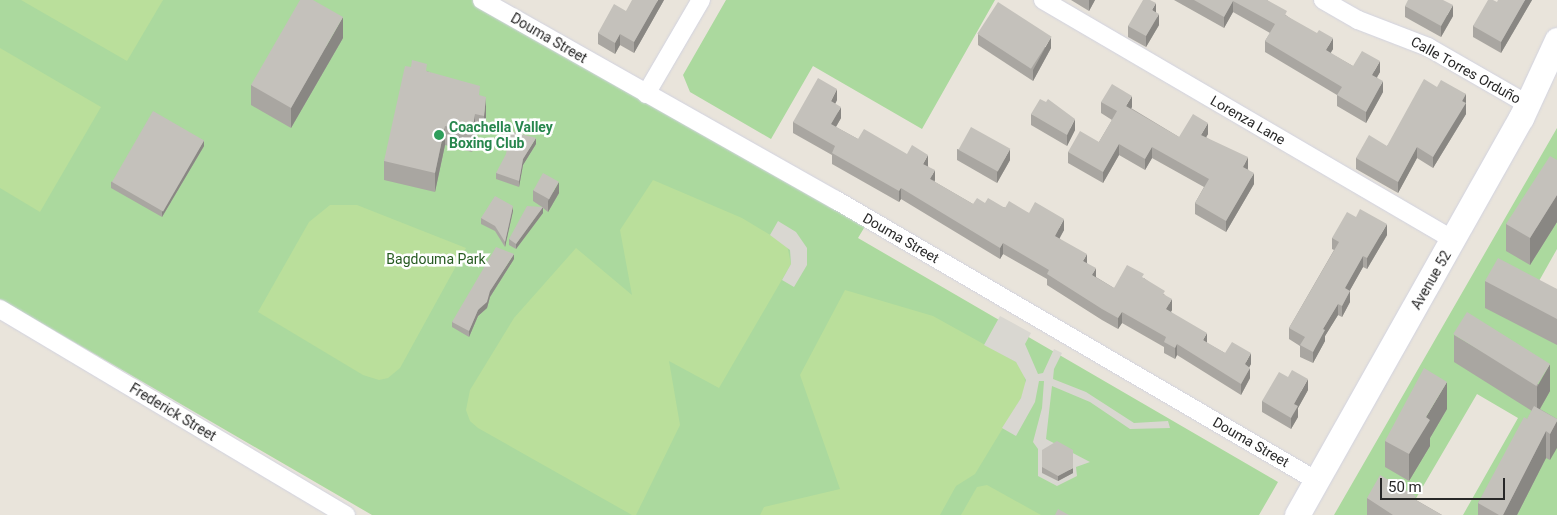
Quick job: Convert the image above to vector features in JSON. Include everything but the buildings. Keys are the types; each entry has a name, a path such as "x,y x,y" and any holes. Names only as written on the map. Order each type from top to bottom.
{"main road":[{"name":"Avenue 52","path":"1297,515 1453,240 1527,104 1551,70 1557,40"}],"street":[{"name":"Douma Street","path":"482,0 836,200 1317,480"},
{"path":"646,94 701,0"},
{"name":"Lorenza Lane","path":"1043,0 1453,240"},
{"name":"Calle Torres Orduño","path":"1323,0 1358,20 1428,47 1527,104"},
{"name":"Frederick Street","path":"0,309 346,515"}],"green space":[{"name":"Bagdouma Park","path":"0,0 494,0 870,218 858,238 1278,482 1259,515 372,515 0,299"},
{"path":"21,0 163,0 127,61"},
{"path":"726,0 995,0 922,129 813,66 771,139 690,92 683,75"},
{"path":"0,48 101,107 40,212 0,188"},
{"path":"1557,128 1557,249 1539,281 1557,292 1557,515 1463,515 1518,418 1477,394 1415,500 1440,515 1334,515"},
{"path":"653,180 742,218 787,245 791,264 719,388 669,361 680,425 636,515 632,515 478,428 470,421 466,410 470,390 514,318 576,248 632,295 620,230"},
{"path":"330,205 357,205 466,248 400,368 388,378 379,380 363,375 258,312 309,222"},
{"path":"845,290 933,316 1016,362 1024,373 1026,389 1021,398 975,474 956,486 940,515 760,515 764,507 840,489 800,375"},
{"path":"987,485 1041,515 961,515 977,487"}],"shaded area":[{"path":"778,221 796,232 807,248 807,265 794,287 782,280 791,264 790,250 770,235"},
{"path":"1000,316 1031,333 1025,344 1038,374 1043,373 1054,349 1062,353 1054,369 1053,379 1086,392 1134,423 1168,421 1170,428 1130,429 1090,402 1052,386 1046,439 1090,462 1076,467 1077,476 1057,486 1038,476 1038,449 1033,442 1042,408 1044,381 1039,381 1035,402 1016,436 1002,428 1021,398 1026,380 1016,362 984,345"}],"place":[{"name":"Coachella Valley Boxing Club","path":"439,135"}]}
